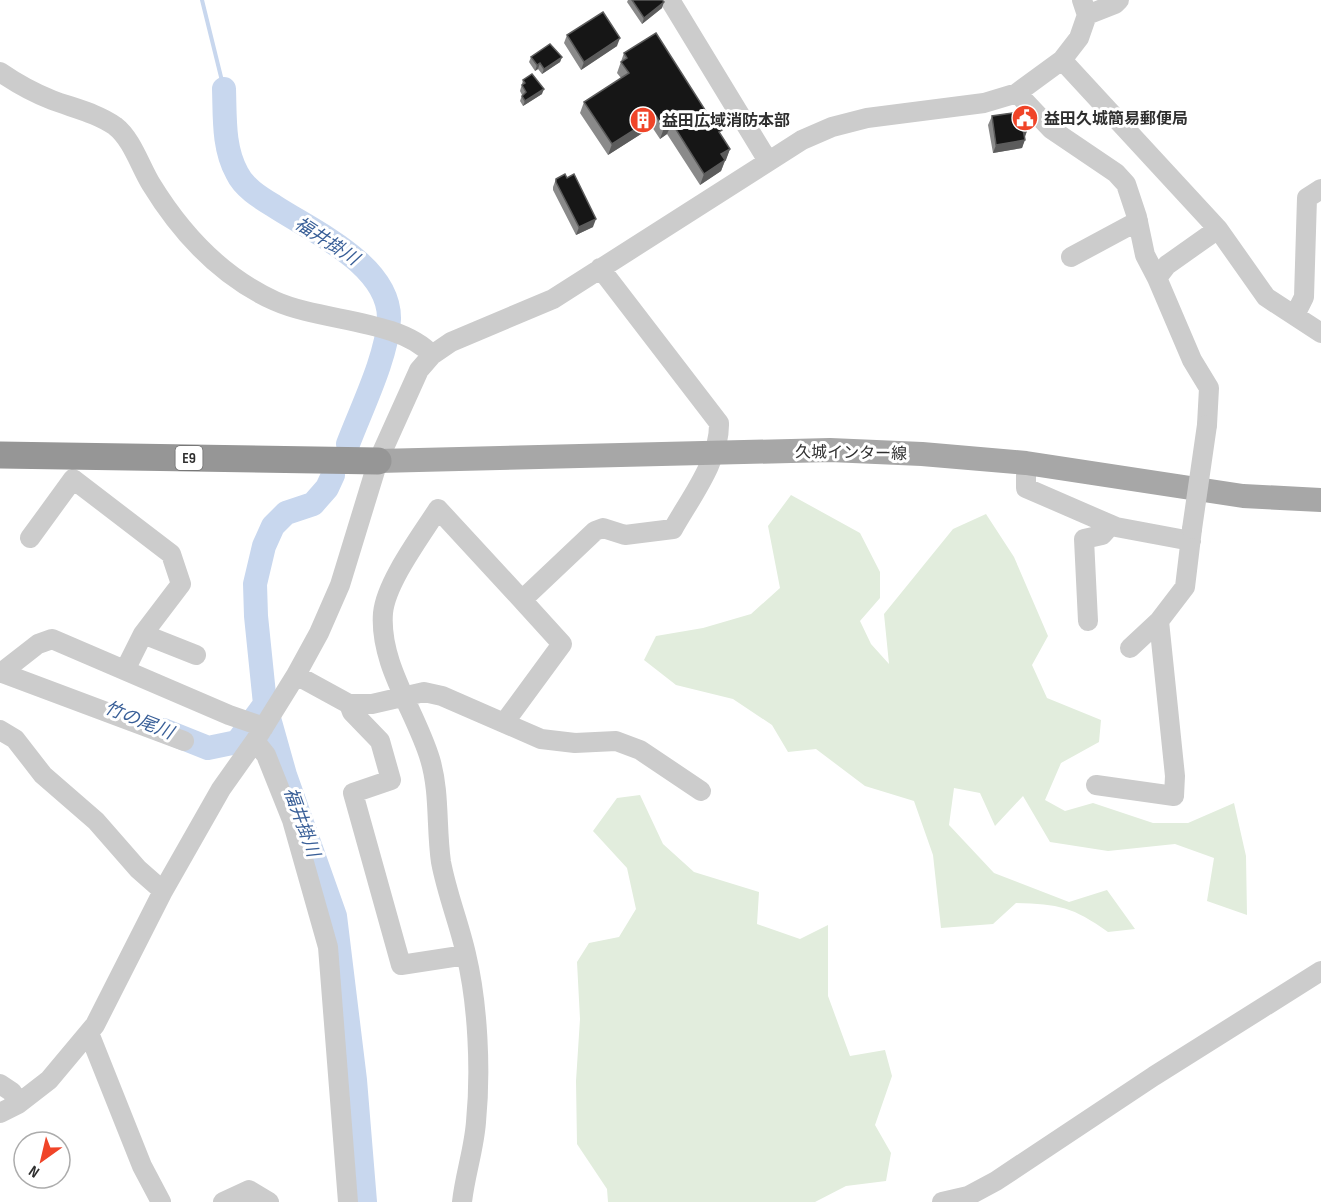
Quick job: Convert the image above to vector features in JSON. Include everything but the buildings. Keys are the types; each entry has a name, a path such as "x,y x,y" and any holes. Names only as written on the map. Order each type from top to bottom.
{"highway":[{"name":"E9","path":"0,455 378,461"}],"main road":[{"name":"久城インター線","path":"378,461 830,450 922,454 1026,463 1243,496 1321,500"}],"street":[{"path":"670,0 768,161"},
{"path":"0,1113 18,1104 48,1080 89,1033 106,1005 163,891 222,789 260,734 296,675 319,633 340,585 378,461 405,396 419,370 432,355 451,342 554,299 802,140 832,127 867,118 984,103 1017,93 1062,60 1079,38 1084,8 1115,4 1119,0"},
{"path":"1062,60 1218,229 1266,297 1321,333"},
{"path":"0,72 49,99 90,113 116,127 128,142 168,211 199,246 237,281 277,301 323,316 396,331 422,343 432,355"},
{"path":"1017,93 1051,129 1116,173 1126,184 1138,221 1145,255 1192,360 1209,388 1208,425 1185,586 1160,621 1130,648"},
{"path":"1295,315 1304,297 1307,198 1321,189"},
{"path":"1071,257 1138,221"},
{"path":"1157,278 1167,265 1218,229"},
{"path":"522,600 595,531 603,528 625,535 673,529 719,438 719,423 600,268"},
{"path":"1026,463 1026,488 1112,525 1191,535"},
{"path":"30,538 73,479 171,554 181,584 142,634 125,670"},
{"path":"462,1202 476,1123 477,1076 474,1013 466,955 447,894 439,845 435,789 430,759 415,721 402,698 386,641 383,613 390,590 438,509 562,644 504,723"},
{"path":"1088,621 1084,539 1101,535 1112,525"},
{"path":"1096,785 1174,796 1175,776 1160,621"},
{"path":"142,634 196,656"},
{"path":"1,673 38,644 52,639 229,715 260,734 292,820 328,947 348,1202"},
{"path":"1,673 184,741"},
{"path":"296,675 349,704 372,704 424,692 442,696 541,739 575,743 616,741 640,750 701,791"},
{"path":"349,704 352,712 380,741 391,780 353,793 401,965 466,955"},
{"path":"0,730 15,739 43,775 96,821 138,869 163,891"},
{"path":"942,1202 968,1196 996,1181 1154,1076 1321,971"},
{"path":"89,1033 142,1166 161,1202"},
{"path":"0,1084 12,1092 18,1104"},
{"path":"223,1202 249,1190 269,1202"}],"green space":[{"path":"791,495 860,533 880,572 880,598 860,621 871,644 889,664 884,614 953,529 986,514 1014,557 1048,636 1032,665 1047,698 1101,720 1099,742 1061,763 1045,800 1065,811 1093,803 1153,823 1188,823 1234,803 1246,856 1247,915 1207,901 1214,858 1175,844 1108,851 1050,842 1023,796 995,826 980,793 954,788 949,825 994,873 1069,902 1107,890 1135,929 1108,932 1075,912 1044,904 1016,903 993,924 941,928 933,855 914,801 865,786 816,749 788,752 772,725 733,699 676,685 644,660 656,636 703,628 751,614 780,588 768,526"},
{"path":"640,795 663,844 694,872 759,892 757,924 800,939 828,925 828,996 850,1056 885,1050 892,1076 875,1125 891,1153 886,1181 846,1186 815,1202 608,1202 607,1189 577,1144 576,1081 580,1019 577,962 589,943 619,937 636,909 627,868 593,831 617,798"}],"waterway":[{"path":"202,0 224,89"},
{"name":"福井掛川","path":"224,89 227,143 232,163 240,178 258,196 327,239 363,266 377,282 386,300 389,319 384,349 348,444"},
{"name":"福井掛川","path":"333,475 327,488 313,504 286,513 273,526 264,546 255,584 256,616 265,704 285,775 335,916 355,1080 365,1202"},
{"name":"竹の尾川","path":"163,730 208,748 237,742 265,704"}],"place":[{"name":"益田久城簡易郵便局","path":"1025,118"},
{"name":"益田広域消防本部","path":"643,120"}]}
